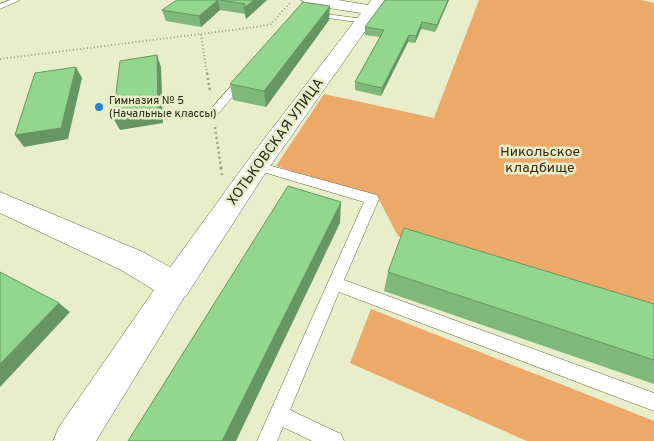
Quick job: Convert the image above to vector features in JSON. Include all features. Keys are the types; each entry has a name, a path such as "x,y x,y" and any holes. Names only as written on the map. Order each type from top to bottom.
{"street":[{"path":"305,6 372,11"},
{"name":"ХОТЬКОВСКАЯ УЛИЦА","path":"72,441 257,166 372,11"},
{"path":"0,202 132,261 175,286"}],"lane":[{"path":"0,7 16,0"},
{"path":"213,113 251,70"},
{"path":"257,166 372,199 267,441"},
{"path":"336,284 654,402"},
{"path":"278,416 334,441"}],"path":[{"path":"0,59 270,25 293,0"},
{"path":"201,34 223,177"}],"green space":[{"name":"Никольское кладбище","path":"479,0 641,0 654,3 654,316 398,236 378,198 276,166 324,94 434,118"},
{"path":"371,309 654,421 654,441 527,441 350,363"}],"building":[{"path":"177,0 218,0 199,16 162,10"},
{"path":"220,0 254,0 244,8 245,4"},
{"path":"385,0 448,0 437,25 422,22 416,36 409,35 382,88 355,82 384,30 365,27"},
{"path":"303,2 330,6 264,91 230,84"},
{"path":"157,55 158,111 113,118 120,61"},
{"path":"76,67 61,128 15,135 35,73"},
{"path":"288,186 341,202 222,441 128,441"},
{"path":"404,228 654,304 654,360 388,272"},
{"path":"0,272 59,303 0,364"}],"place":[{"name":"Гимназия № 5 (Начальные классы)","path":"99,107"}]}
